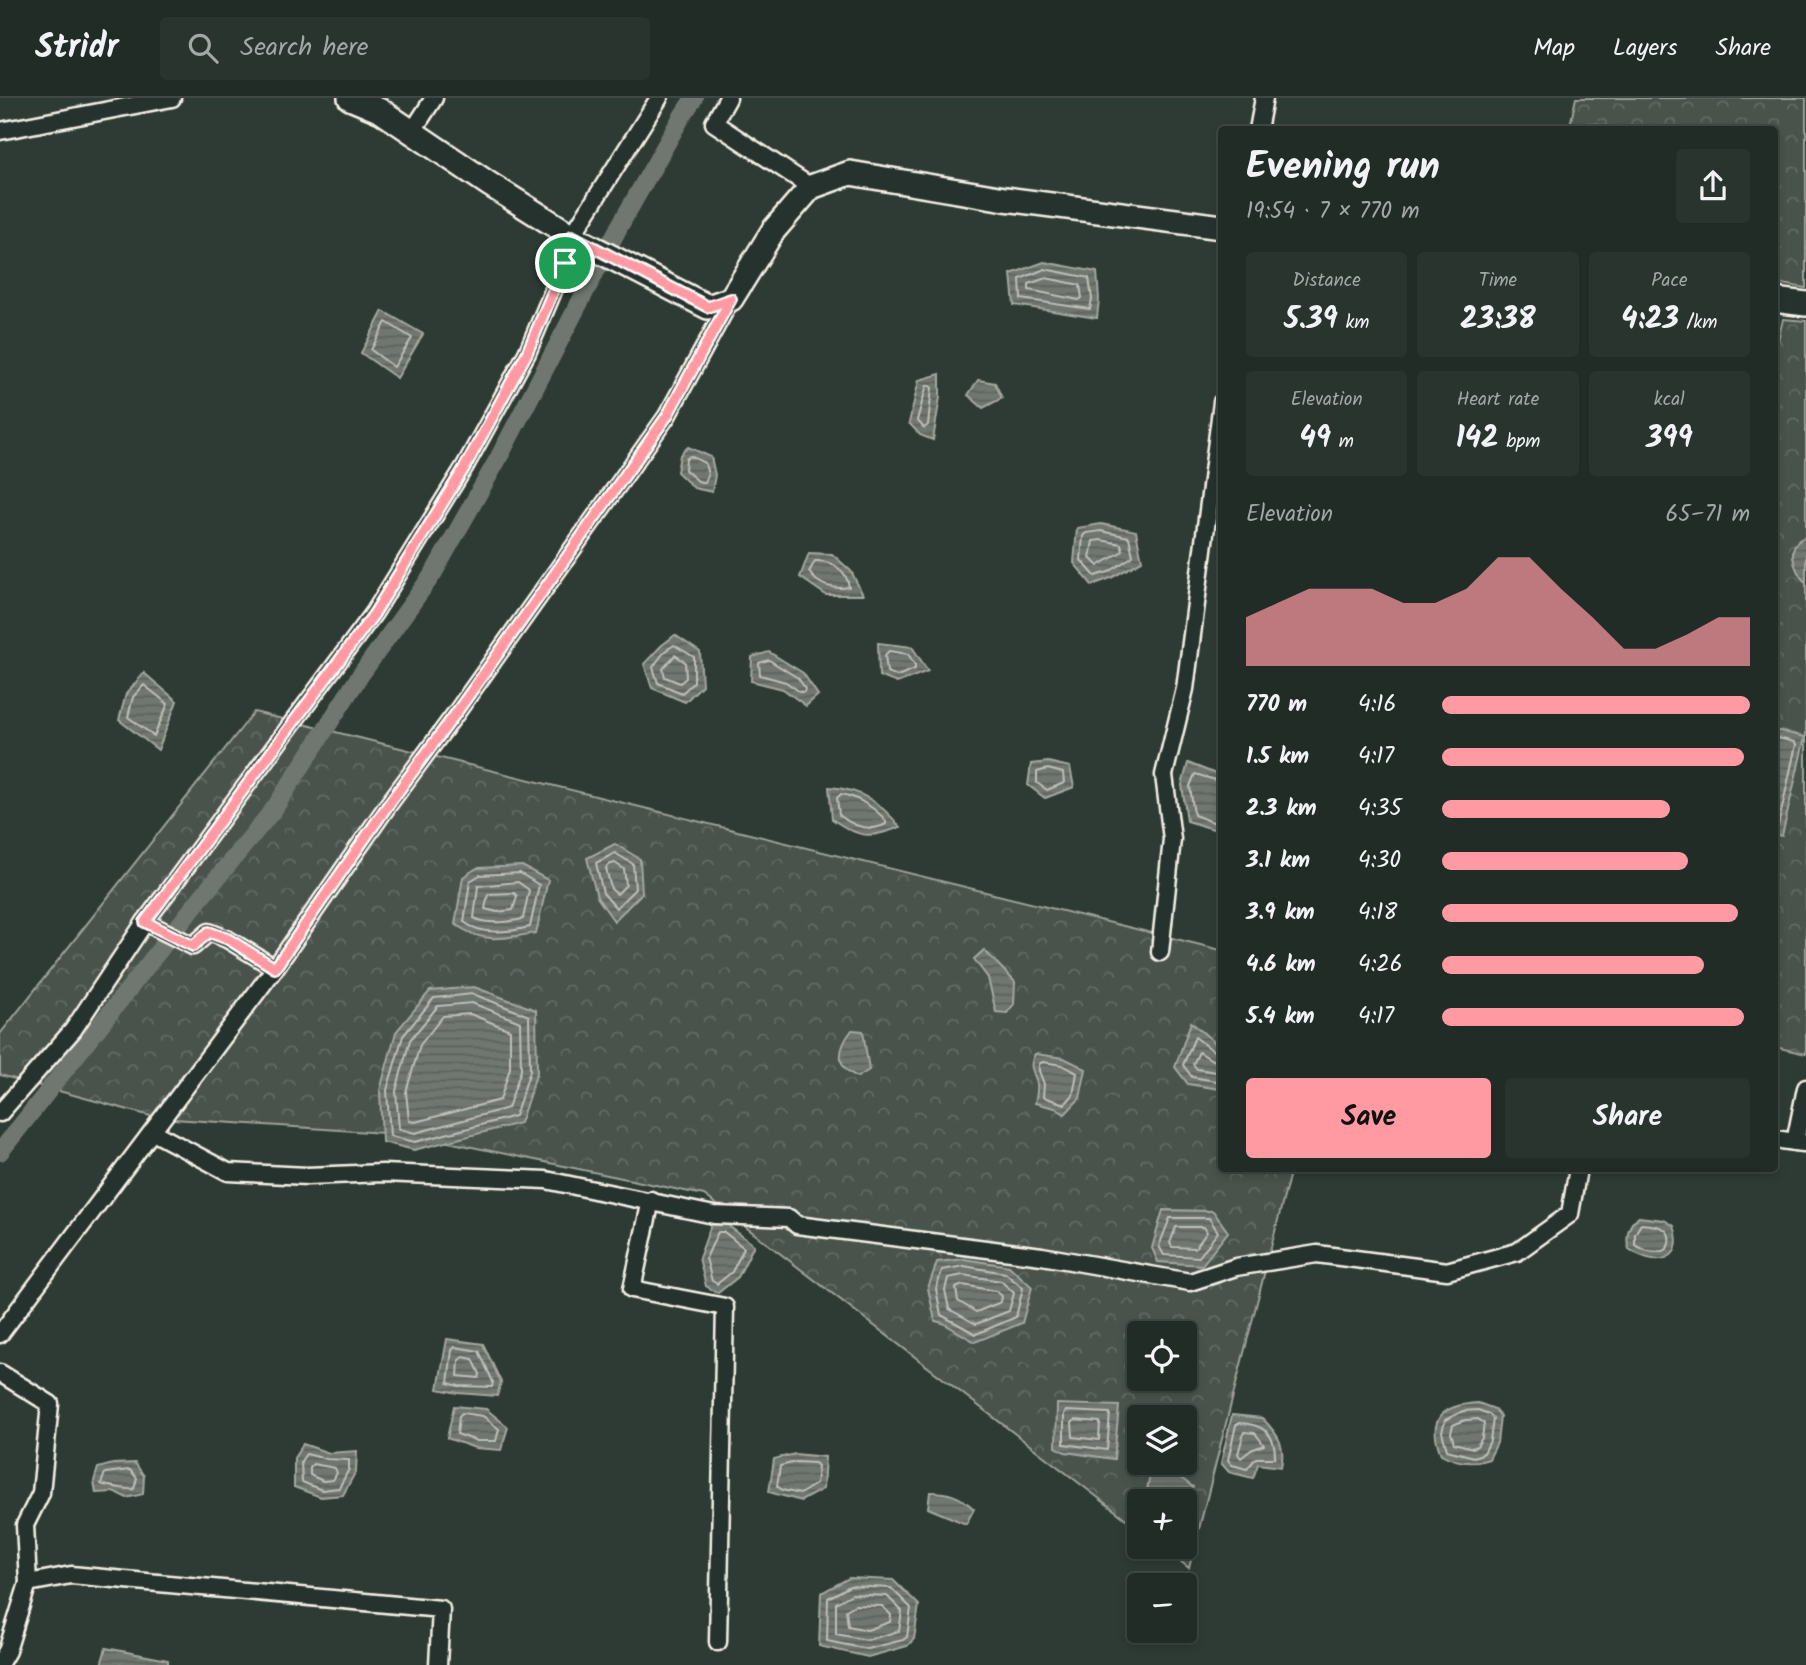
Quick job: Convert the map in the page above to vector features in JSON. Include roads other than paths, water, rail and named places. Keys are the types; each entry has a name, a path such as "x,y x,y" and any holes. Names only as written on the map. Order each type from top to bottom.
{"street":[{"path":"0,131 172,98"},
{"path":"350,98 381,111 576,238 613,258 708,307 731,299"},
{"path":"412,132 434,98"},
{"path":"0,1113 73,1030 145,922 374,614 465,467 527,353 576,238 659,98"},
{"path":"728,98 714,123 811,187"},
{"path":"1259,126 1264,98"},
{"path":"0,1334 275,968 388,805 667,416 731,299 773,231 811,187 850,173 1005,199 1218,226"},
{"path":"1778,300 1806,304"},
{"path":"1160,952 1172,839 1164,775 1185,689 1218,433"},
{"path":"145,922 193,946 209,932 228,939 275,968"},
{"path":"1778,1140 1801,1143 1806,1088"},
{"path":"153,1132 228,1172 307,1176 383,1173 546,1180 714,1215 789,1218 797,1225 1042,1256 1190,1282 1236,1267 1317,1254 1447,1271 1517,1252 1570,1214 1577,1172"},
{"path":"651,1200 632,1289 725,1307 718,1642"},
{"path":"0,1373 50,1404 41,1493 25,1525 28,1583 7,1651 0,1663"},
{"path":"28,1583 71,1575 441,1609 438,1665"}],"water":[{"path":"1589,123 1604,126 1576,126"},
{"path":"1044,262 1097,272 1097,318 1014,305 1011,274"},
{"path":"383,311 423,334 397,378 361,353"},
{"path":"940,374 940,397 933,440 920,435 909,423 919,380"},
{"path":"978,380 995,383 1002,398 983,408 968,395"},
{"path":"688,447 711,457 715,475 712,492 694,488 677,472 680,455"},
{"path":"1101,524 1136,531 1142,561 1092,585 1074,563 1077,528"},
{"path":"1806,537 1806,583 1795,565 1793,551 1799,540"},
{"path":"809,553 832,554 851,571 863,595 826,595 800,577"},
{"path":"675,635 700,652 702,685 685,702 652,688 644,664"},
{"path":"878,643 912,647 928,671 897,683 879,676"},
{"path":"769,652 803,673 818,695 806,706 783,689 751,681 752,657"},
{"path":"144,673 177,701 158,750 119,720 126,694"},
{"path":"1778,731 1805,737 1782,836 1778,835"},
{"path":"1048,762 1070,767 1074,787 1045,798 1028,785 1031,764"},
{"path":"1188,763 1218,775 1218,829 1187,821 1182,785"},
{"path":"829,787 861,794 878,804 900,827 865,835 841,825 832,819"},
{"path":"615,844 640,859 642,893 614,921 597,897 587,858"},
{"path":"522,866 548,880 536,933 504,938 485,937 465,931 455,924 463,877 477,868"},
{"path":"984,950 1015,982 1014,1004 1007,1013 996,1012 988,978 974,959"},
{"path":"474,987 536,1010 537,1072 520,1123 414,1150 382,1142 380,1090 396,1032 430,991"},
{"path":"1191,1022 1218,1045 1218,1089 1188,1084 1175,1067"},
{"path":"852,1030 863,1031 869,1070 858,1077 845,1068 841,1056 841,1050"},
{"path":"1035,1054 1064,1058 1086,1069 1080,1098 1065,1114 1055,1108 1035,1103 1037,1086 1032,1067"},
{"path":"1163,1210 1213,1211 1228,1232 1202,1265 1158,1262 1152,1248"},
{"path":"1639,1217 1664,1220 1674,1226 1677,1239 1672,1254 1665,1258 1648,1258 1629,1249 1628,1231"},
{"path":"726,1224 754,1245 738,1277 718,1293 706,1286 699,1258 711,1225"},
{"path":"964,1259 1009,1266 1032,1287 1022,1323 975,1342 935,1321 928,1288 937,1262"},
{"path":"447,1339 483,1344 501,1382 497,1396 438,1389"},
{"path":"1478,1403 1495,1409 1500,1416 1497,1443 1489,1459 1465,1462 1441,1454 1436,1431 1441,1416 1455,1407"},
{"path":"1057,1404 1119,1406 1114,1459 1065,1452 1056,1447"},
{"path":"454,1406 486,1409 508,1427 501,1450 475,1448 447,1438"},
{"path":"1232,1415 1262,1418 1276,1434 1281,1446 1281,1467 1258,1464 1253,1478 1229,1472 1221,1463"},
{"path":"303,1444 329,1453 357,1451 356,1471 343,1495 321,1497 294,1487 294,1458"},
{"path":"795,1454 825,1457 823,1489 801,1501 769,1492 774,1459"},
{"path":"135,1463 144,1476 143,1494 127,1498 115,1492 96,1493 94,1481 98,1468"},
{"path":"1150,1475 1177,1475 1193,1487 1192,1489 1147,1489"},
{"path":"930,1492 954,1496 974,1509 966,1524 928,1508"},
{"path":"849,1578 893,1580 919,1605 914,1639 907,1646 868,1657 819,1646 821,1593"},
{"path":"106,1648 168,1660 168,1665 101,1665"}],"waterway":[{"path":"0,1152 274,809 359,677 433,574 498,459 619,227 694,98"}]}
